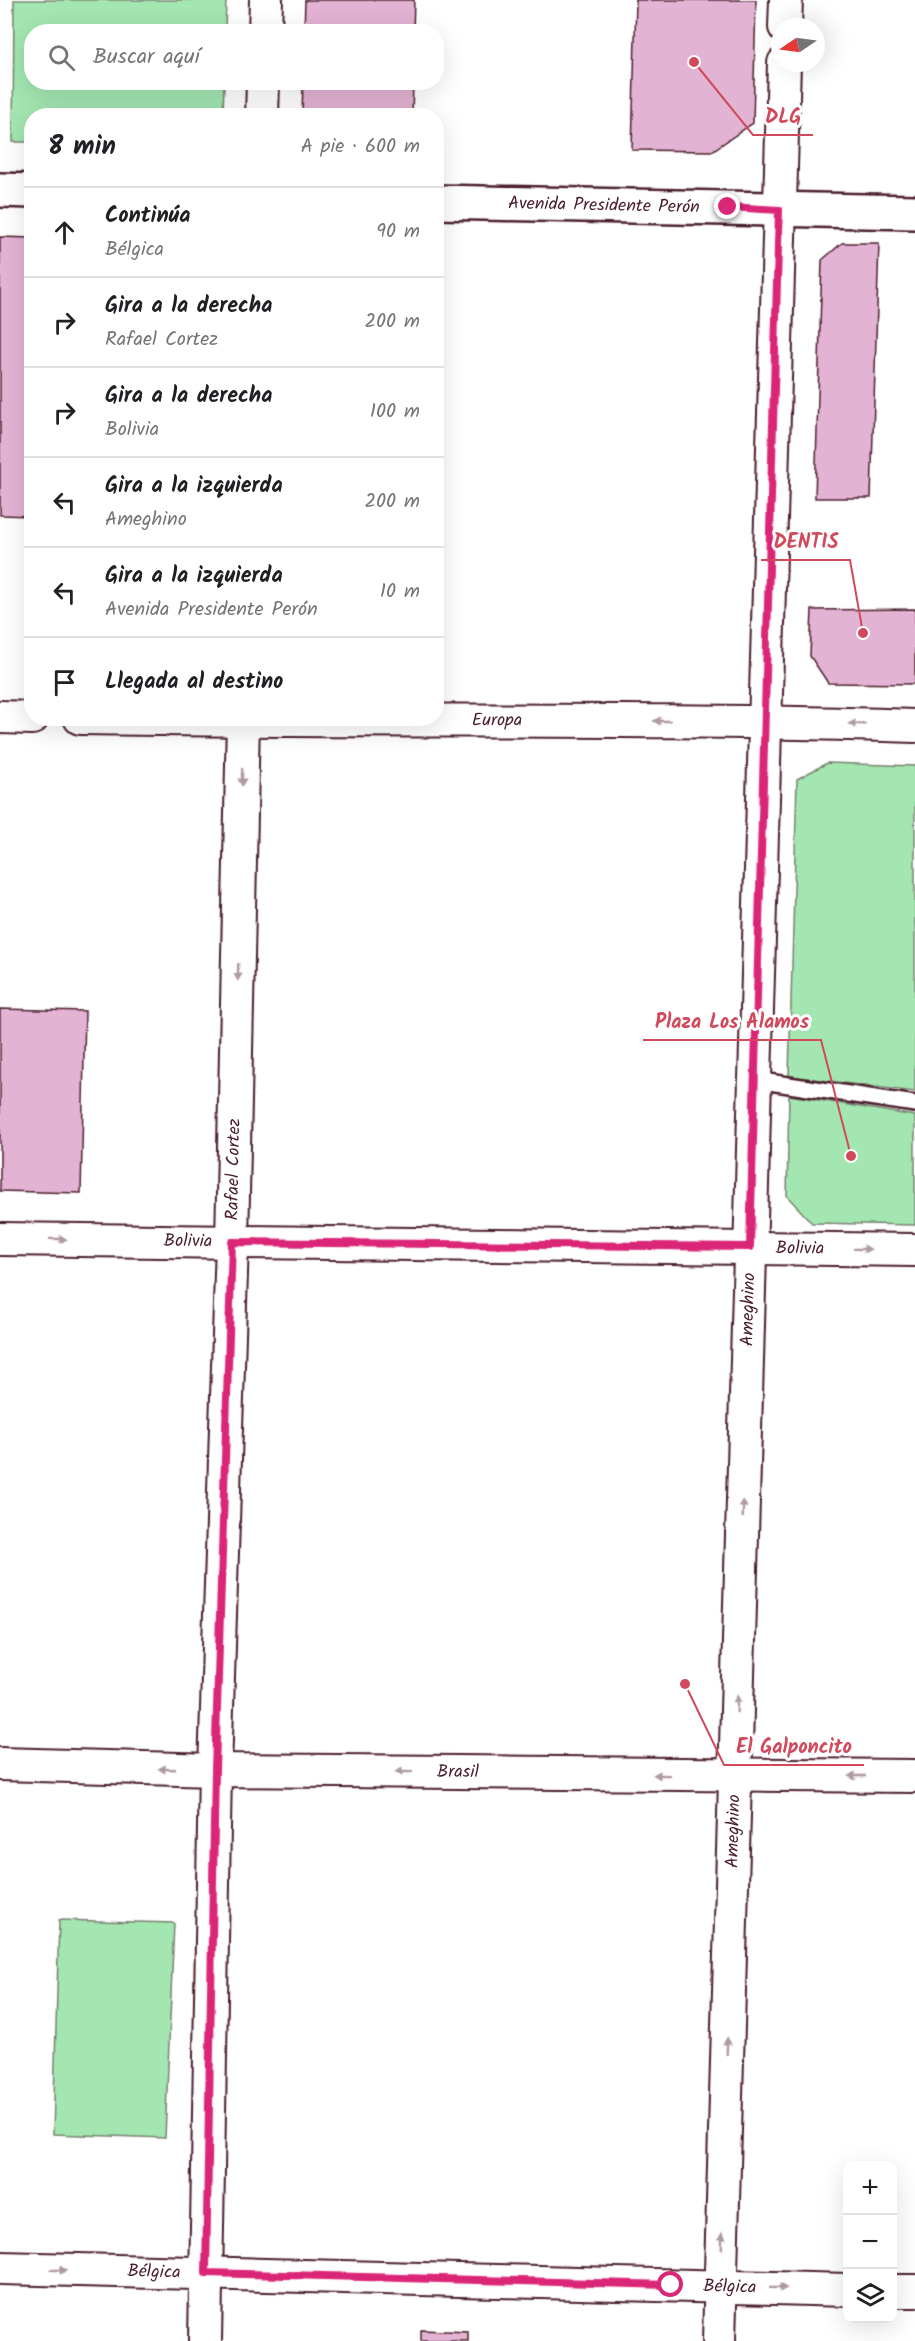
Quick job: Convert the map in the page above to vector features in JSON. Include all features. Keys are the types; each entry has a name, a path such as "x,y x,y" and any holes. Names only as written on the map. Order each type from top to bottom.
{"main road":[{"path":"0,190 24,191"},
{"name":"Avenida Presidente Perón","path":"444,202 915,212"}],"street":[{"path":"265,24 266,0"},
{"path":"785,18 786,0"},
{"name":"Ameghino","path":"719,2341 784,72"},
{"path":"262,108 263,90"},
{"path":"0,717 24,718"},
{"name":"Europa","path":"444,720 765,721 915,726"},
{"name":"Rafael Cortez","path":"205,2341 215,1770 232,1242 243,726"},
{"name":"Bolivia","path":"0,1239 915,1250"},
{"name":"Brasil","path":"0,1764 215,1770 915,1776"},
{"name":"Bélgica","path":"0,2268 843,2290"},
{"path":"897,2291 915,2291"}],"lane":[{"path":"755,1080 915,1104"}],"green space":[{"path":"14,0 226,0 225,24 24,24 24,90 224,90 223,108 24,108 24,142 13,142"},
{"path":"827,763 915,766 915,1092 789,1076 797,779"},
{"path":"789,1095 915,1116 915,1225 812,1223 787,1196"},
{"path":"59,1920 174,1923 165,2138 53,2134"}],"building":[{"path":"305,0 414,0 413,24 304,24"},
{"path":"636,0 756,0 753,123 712,151 632,150"},
{"path":"303,90 413,90 412,108 302,108"},
{"path":"0,237 24,238 24,516 0,515"},
{"path":"842,243 879,243 871,498 815,498 822,260"},
{"path":"915,609 915,684 828,683 810,656 812,610"},
{"path":"0,1009 85,1011 81,1193 0,1191"},
{"path":"421,2330 468,2332 468,2341 421,2341"}],"place":[{"name":"DLG","path":"694,62"},
{"name":"DENTIS","path":"863,633"},
{"name":"Plaza Los Alamos","path":"851,1156"},
{"name":"El Galponcito","path":"685,1684"}],"route":[{"path":"671,2285 206,2273 215,1770 232,1242 750,1247 779,210 728,207"}]}
